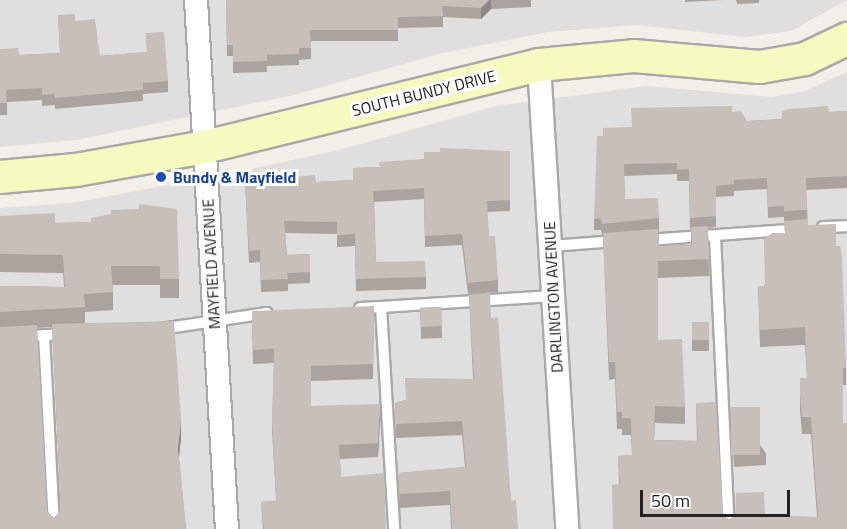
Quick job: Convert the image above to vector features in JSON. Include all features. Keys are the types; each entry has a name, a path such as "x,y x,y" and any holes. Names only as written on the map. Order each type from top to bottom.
{"street":[{"name":"MAYFIELD AVENUE","path":"196,0 227,529"},
{"name":"SOUTH BUNDY DRIVE","path":"0,177 76,170 205,147 539,65 634,56 760,67 805,59 847,39"},
{"name":"DARLINGTON AVENUE","path":"539,65 567,529"}],"lane":[{"path":"551,246 847,226"},
{"path":"715,236 729,529"},
{"path":"345,309 553,296"},
{"path":"381,307 394,529"},
{"path":"151,329 214,321 238,315 286,312"},
{"path":"0,338 80,333"},
{"path":"44,335 54,529"}],"shaded area":[{"path":"0,0 847,0 791,31 745,37 637,25 548,32 439,54 294,95 76,140 0,147"},
{"path":"847,72 847,529 0,529 0,208 73,203 241,171 339,150 496,106 646,86 772,97 805,91"}],"building":[{"path":"226,0 489,0 481,8 442,6 443,16 398,17 398,30 310,30 311,48 299,48 299,54 267,55 267,61 233,62 233,45 227,45"},
{"path":"75,14 75,21 95,19 100,56 147,52 146,33 164,32 168,81 143,83 143,90 55,98 55,94 42,95 42,88 6,90 7,103 0,103 0,49 18,48 19,55 60,53 58,15"},
{"path":"732,106 732,112 741,111 747,121 782,119 782,111 789,109 828,106 829,112 847,111 847,176 806,178 807,210 784,211 784,206 768,207 767,178 734,180 734,184 716,186 716,216 690,218 689,169 677,170 677,163 624,164 625,199 658,198 659,218 602,224 601,218 594,219 597,136 603,136 603,128 632,127 631,108"},
{"path":"440,148 510,151 510,200 487,201 489,236 495,236 498,280 468,283 462,234 425,236 424,188 373,191 376,262 425,261 426,277 356,279 355,234 337,235 337,222 284,221 287,255 310,254 310,272 287,273 288,279 261,280 260,250 249,251 245,181 315,175 316,182 353,180 353,168 380,167 379,162 424,159 424,152 440,152"},
{"path":"139,204 177,209 179,279 160,279 160,266 111,266 113,292 84,294 85,307 0,312 0,286 65,287 63,255 0,254 0,216 55,213 55,223 91,222 91,218 111,214 111,210 139,209"},
{"path":"808,219 808,225 836,224 836,246 840,246 842,255 846,368 843,368 843,423 847,423 847,529 613,529 612,485 620,484 618,456 632,455 631,418 622,418 622,412 617,412 615,362 609,362 603,233 658,229 659,246 692,245 691,227 708,226 709,259 658,261 658,340 682,339 685,407 655,406 654,440 698,441 696,403 716,402 723,516 729,519 735,516 736,493 764,492 765,516 818,517 811,417 802,417 800,394 800,378 807,378 805,327 760,330 758,286 765,286 764,239 772,233 785,233 784,221"},
{"path":"490,293 491,318 498,317 511,501 516,500 518,529 452,529 450,491 400,494 399,473 466,467 462,421 396,424 395,403 406,400 405,378 474,379 469,295"},
{"path":"374,306 373,364 311,366 311,406 380,404 378,443 339,445 341,477 384,473 386,529 264,529 261,502 276,501 272,416 274,349 253,350 252,311"},
{"path":"441,307 442,326 421,327 420,308"},
{"path":"174,321 181,419 178,448 186,529 0,529 0,327 37,325 47,511 54,518 61,510 52,324"},
{"path":"692,322 709,322 709,340 692,340"},
{"path":"731,407 760,407 760,455 731,455"}],"place":[{"name":"Bundy & Mayfield","path":"161,177"}]}
